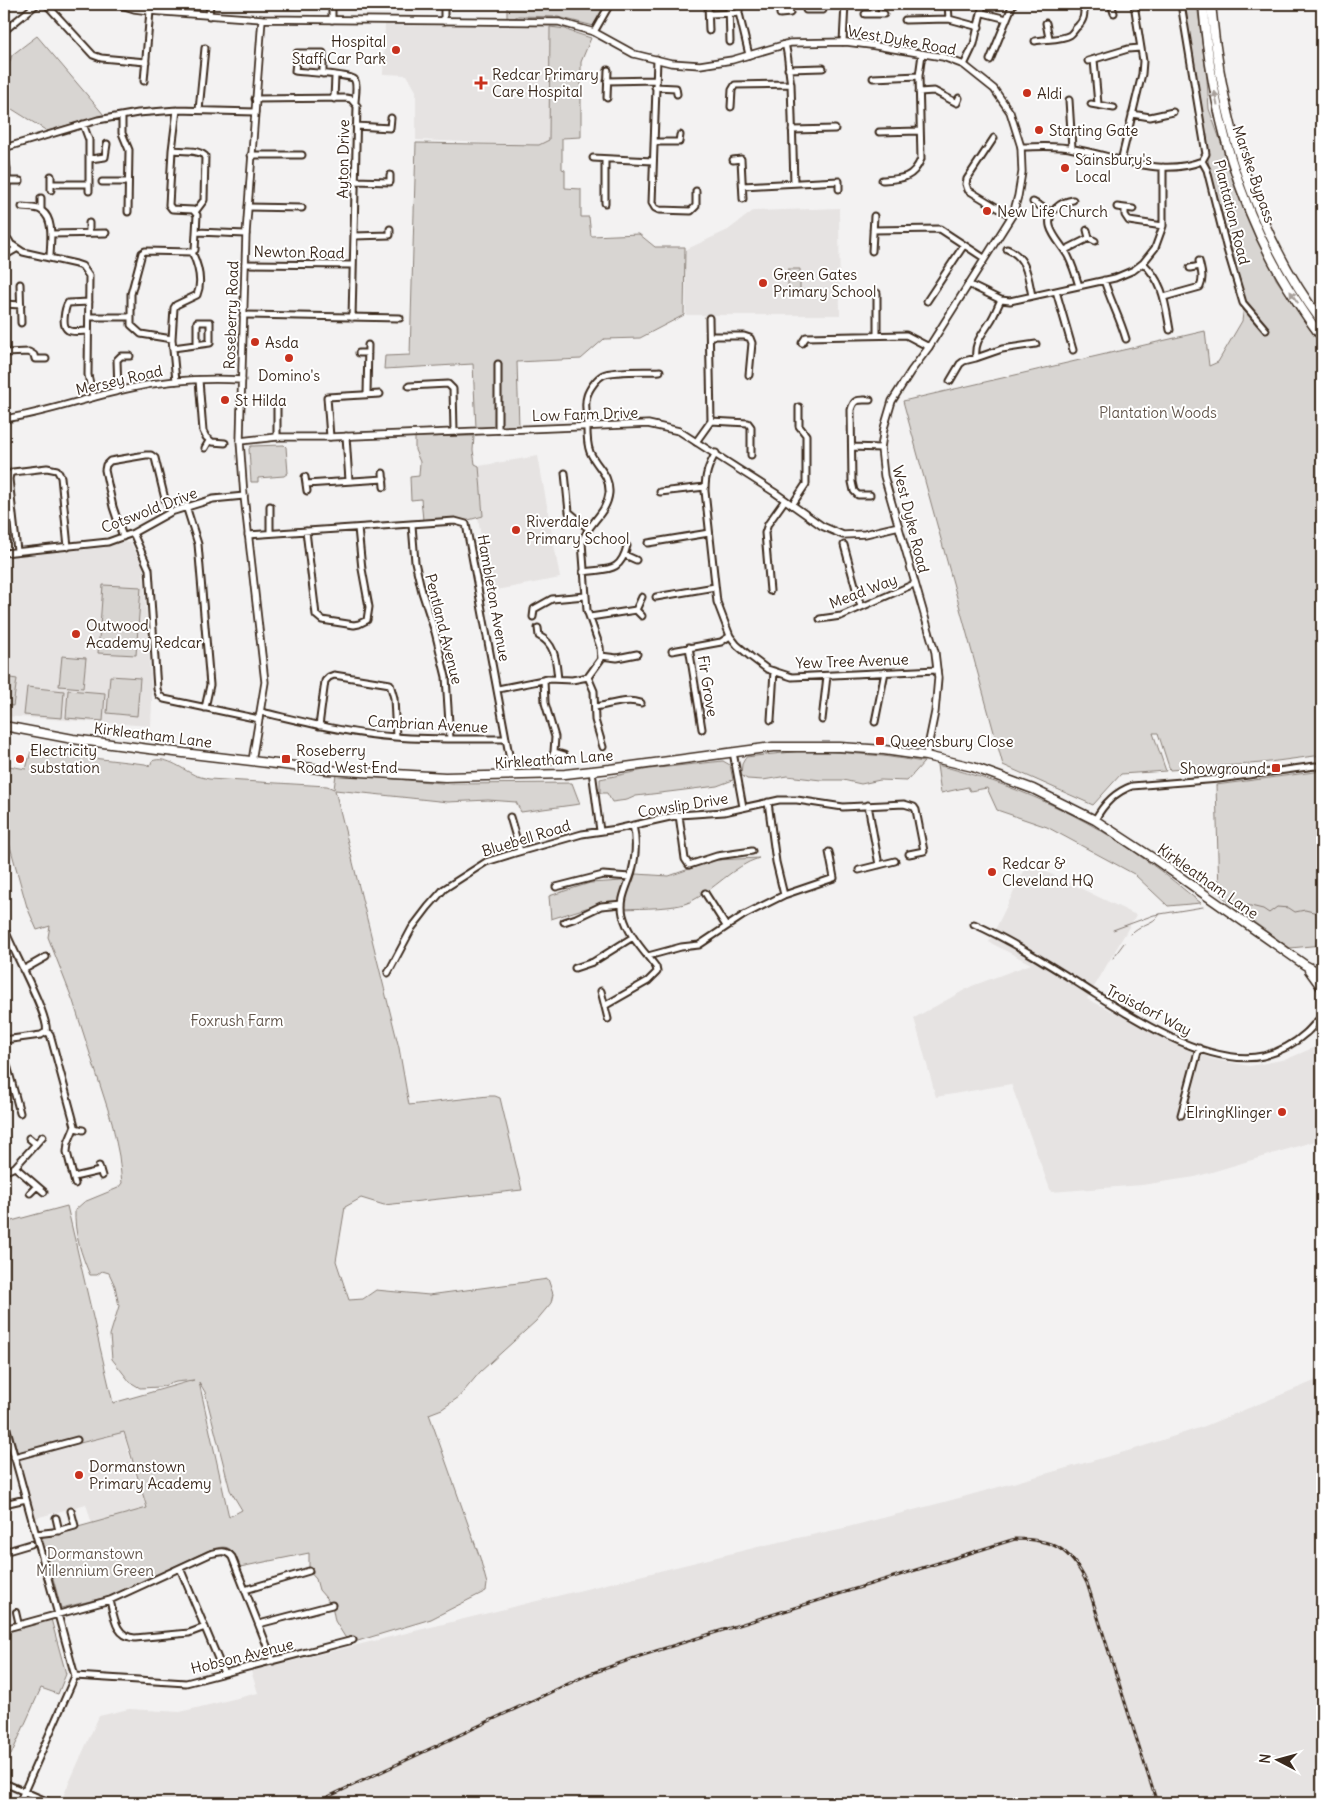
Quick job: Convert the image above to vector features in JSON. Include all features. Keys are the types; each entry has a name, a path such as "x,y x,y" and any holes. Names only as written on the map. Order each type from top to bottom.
{"main road":[{"name":"Marske Bypass","path":"1203,4 1216,99 1225,138 1245,199 1267,250 1284,282 1322,337"},
{"name":"Marske Bypass","path":"1211,4 1226,105 1244,169 1260,215 1300,291 1322,322"},
{"name":"Kirkleatham Lane","path":"4,726 92,742 328,770 409,776 513,776 592,771 773,747 831,746 884,750 926,756 974,767 1033,789 1095,820 1156,860 1306,966 1322,974"},
{"name":"Kirkleatham Lane","path":"1306,966 1322,988"}],"street":[{"path":"4,31 37,4"},
{"path":"46,4 93,55 101,58 146,62"},
{"name":"West Dyke Road","path":"118,4 150,11 262,19 559,22 594,32 634,54 671,63 700,65 749,55 785,44 843,42 943,57 964,65 994,89 1010,112 1021,147 1022,172 1018,196 1011,216 929,347 911,371 892,402 887,414 881,448 884,476 935,652 938,678 935,712 926,756"},
{"path":"209,16 210,4"},
{"path":"332,4 332,20"},
{"path":"444,4 444,21"},
{"path":"594,32 610,4"},
{"path":"708,4 709,32"},
{"path":"729,4 730,42"},
{"path":"739,4 739,13 749,55"},
{"path":"780,4 780,14 790,13"},
{"path":"815,4 816,10"},
{"path":"843,42 845,4"},
{"path":"874,4 874,14"},
{"path":"948,4 949,20"},
{"path":"964,65 974,44 984,4"},
{"path":"990,60 1013,4"},
{"path":"1035,41 1068,36 1073,33 1084,16 1084,4"},
{"path":"1121,161 1142,74 1143,61 1134,4"},
{"name":"Plantation Road","path":"1181,4 1206,154 1202,161 1207,170 1226,246 1243,303 1266,330"},
{"path":"1113,5 1114,13"},
{"path":"806,10 823,10"},
{"path":"144,81 150,11"},
{"path":"983,12 1007,19"},
{"path":"709,14 739,13"},
{"path":"865,14 884,14"},
{"name":"Roseberry Road","path":"252,761 265,682 244,496 240,441 246,234 262,19"},
{"path":"905,20 949,20 979,27"},
{"path":"1046,24 1049,38"},
{"path":"785,44 789,57 788,69 791,84 794,183"},
{"path":"199,110 205,48"},
{"path":"1098,104 1091,60 1128,49 1140,48"},
{"path":"323,74 323,54 297,53 295,72 335,76 350,75 354,78 356,81 355,103"},
{"path":"882,180 904,179 918,167 922,153 919,76 922,54"},
{"path":"657,60 652,203 654,208 659,210 691,211 696,206 696,191"},
{"path":"788,69 823,68"},
{"path":"607,98 608,70"},
{"path":"334,99 335,76"},
{"path":"873,78 919,76"},
{"path":"608,81 656,80"},
{"path":"731,106 732,90 735,86 791,84"},
{"path":"655,87 676,88 677,94"},
{"path":"919,92 934,91 957,102 959,98"},
{"name":"Ayton Drive","path":"255,99 346,98 355,103 352,318"},
{"path":"1069,100 1072,148"},
{"path":"1091,104 1114,108"},
{"path":"164,210 169,205 172,150 177,110"},
{"path":"93,397 88,375 88,276 82,266 23,252 11,244 7,237 7,181 4,148 83,124 122,116 177,110 255,112"},
{"path":"1132,114 1150,116 1173,112"},
{"path":"1165,114 1166,120"},
{"path":"122,116 122,133 129,150 128,212"},
{"path":"356,126 390,128 391,118"},
{"path":"83,124 89,140 89,191"},
{"path":"792,130 835,129"},
{"path":"878,132 920,131"},
{"path":"655,142 679,142 680,135"},
{"path":"994,138 967,179 966,184 968,190 1011,216"},
{"path":"90,159 105,157 107,144"},
{"path":"1021,147 1049,146 1072,148 1141,166 1188,165 1202,161"},
{"path":"172,150 197,152 205,156 204,200 195,212"},
{"path":"251,155 302,155"},
{"path":"592,158 653,161"},
{"path":"605,159 605,203"},
{"path":"733,160 741,159 743,199"},
{"path":"968,284 1001,300 1010,301 1104,280 1134,270 1143,263 1154,248 1163,226 1163,167"},
{"path":"355,181 390,182 390,175"},
{"path":"51,176 51,190"},
{"path":"7,181 20,181"},
{"path":"743,186 839,181 840,189"},
{"path":"102,182 128,182"},
{"path":"51,184 89,184"},
{"path":"1062,196 1070,200 1059,205 1052,212 1049,222 1051,231 1065,250 1080,286"},
{"path":"41,198 41,210 49,221 51,234 50,258"},
{"path":"1035,210 1035,203 1052,212"},
{"path":"169,205 172,209 190,209 197,215 196,246 192,252"},
{"path":"22,207 41,210"},
{"path":"248,207 302,208"},
{"path":"1117,207 1133,209"},
{"path":"1125,208 1125,216 1129,221 1163,226"},
{"path":"872,251 874,216"},
{"path":"89,223 89,232"},
{"path":"354,236 390,235 390,229"},
{"path":"873,230 940,229 984,258"},
{"path":"1087,230 1089,238 1095,241"},
{"path":"197,232 246,234"},
{"path":"51,234 106,233"},
{"path":"1065,250 1089,238"},
{"path":"927,301 964,245"},
{"path":"1014,252 1018,246"},
{"path":"4,256 16,249"},
{"path":"1007,249 1019,257 1027,271 1032,296"},
{"path":"172,339 141,334 132,325 131,294 142,253 145,251 192,252"},
{"path":"176,381 172,339 176,305 198,293 199,269 192,252"},
{"path":"1143,263 1154,275 1164,297 1170,327 1175,323"},
{"name":"Newton Road","path":"245,264 352,265"},
{"path":"1164,297 1200,287 1202,276 1199,264 1190,268"},
{"path":"1104,280 1126,339"},
{"path":"20,284 21,323"},
{"path":"1056,291 1073,350"},
{"path":"877,293 878,335"},
{"path":"976,358 976,344 991,322 1001,300"},
{"path":"88,331 70,331 66,328 65,310 68,303 89,302"},
{"path":"4,304 21,305"},
{"path":"243,315 400,318"},
{"path":"89,317 131,317"},
{"path":"696,442 711,421 709,318"},
{"path":"173,348 198,345 210,343 210,322 197,322 198,345"},
{"path":"1116,333 1124,331"},
{"path":"4,332 4,372"},
{"path":"802,343 806,337 906,334 929,347"},
{"path":"710,336 744,336 750,338 752,343 749,375"},
{"path":"950,381 960,364 964,361 1002,349 1036,344"},
{"path":"1064,347 1071,344"},
{"path":"367,394 368,345"},
{"path":"4,353 29,352 34,355 35,359 46,359"},
{"path":"359,353 368,353"},
{"path":"118,391 118,360 121,356 130,356"},
{"path":"498,364 498,430"},
{"path":"498,689 544,680 579,680 588,677 597,667 601,656 600,647 585,596 582,542 589,529 603,513 607,502 609,486 606,474 591,454 588,446 587,395 592,386 603,375 660,371"},
{"path":"199,380 203,431 209,441 225,443"},
{"name":"Mersey Road","path":"4,419 35,414 118,391 176,381 242,380"},
{"path":"409,386 448,384 453,388 454,431"},
{"path":"330,437 328,397 380,394"},
{"path":"870,400 857,400 853,403 851,410 852,482 854,491 858,495 870,495"},
{"path":"277,404 277,437"},
{"path":"792,505 806,484 806,435 799,426 799,407"},
{"path":"4,412 4,419"},
{"path":"711,421 748,423 751,427 751,455"},
{"name":"Low Farm Drive","path":"240,441 277,437 330,437 648,424 679,430 716,453 822,526 840,533 865,534 899,526"},
{"path":"346,436 349,481"},
{"path":"205,448 209,441"},
{"path":"852,447 881,448"},
{"name":"Yew Tree Avenue","path":"716,453 705,476 714,586 717,602 730,636 737,646 751,658 774,671 792,677 937,670"},
{"path":"123,537 113,507 106,470 106,465 110,461 146,455 151,455 155,458 170,512"},
{"path":"17,552 10,474 47,468 57,470 61,477 68,547"},
{"path":"383,473 384,487"},
{"path":"565,473 569,512 589,529"},
{"path":"305,477 306,491"},
{"path":"306,484 384,479"},
{"path":"660,492 705,487"},
{"name":"Cotswold Drive","path":"4,553 108,542 133,533 170,512 186,506 212,499 244,496"},
{"path":"770,591 765,533 768,524 785,500"},
{"path":"186,506 195,530 199,553 210,685 205,708"},
{"path":"270,506 270,532"},
{"name":"Hambleton Avenue","path":"248,534 455,521 466,524 513,776"},
{"name":"Pentland Avenue","path":"412,525 415,562 446,677 450,739"},
{"path":"306,531 316,615 322,620 354,625 367,620 370,611 362,569 358,528"},
{"path":"133,533 149,569 157,689 159,695 164,699 259,719"},
{"path":"652,545 709,533"},
{"path":"840,533 861,607"},
{"path":"583,572 615,567 620,564 627,546"},
{"path":"625,555 636,560"},
{"name":"Mead Way","path":"820,619 841,616 914,584"},
{"path":"656,597 662,592 714,586"},
{"path":"534,609 552,599 585,596"},
{"path":"636,610 642,597"},
{"path":"529,605 534,609"},
{"path":"533,617 534,609"},
{"path":"590,618 636,610"},
{"path":"636,610 642,616"},
{"path":"538,628 538,636 550,643 558,679"},
{"path":"672,651 721,642 730,636"},
{"name":"Fir Grove","path":"690,647 702,729"},
{"path":"601,656 617,658 637,654"},
{"path":"765,716 771,718 774,671"},
{"path":"870,714 876,719 885,672"},
{"path":"319,726 324,681 334,675 390,684 394,698 396,737"},
{"path":"815,716 822,719 828,676"},
{"path":"588,677 594,691 595,720 603,746"},
{"path":"544,680 545,703 555,737 554,752 550,761"},
{"path":"595,707 618,704 627,700 641,703"},
{"name":"Cambrian Avenue","path":"261,712 319,726 396,737 506,739"},
{"path":"554,752 564,755"},
{"path":"733,752 743,807"},
{"path":"1095,820 1106,803 1116,794 1136,785 1219,779 1315,766 1322,767"},
{"path":"592,771 600,831"},
{"name":"Cowslip Drive","path":"622,904 634,861 636,846 633,825 679,815 724,812 768,802 797,800 843,806 904,804 914,807 924,851 908,854"},
{"path":"768,802 776,862 784,894"},
{"path":"868,805 879,865"},
{"path":"679,815 685,859 689,865 717,856 752,851"},
{"path":"510,817 520,851"},
{"name":"Bluebell Road","path":"388,973 412,928 444,889 486,862 582,834 633,825"},
{"path":"648,956 681,947 699,945 726,926 784,894 834,878 829,852"},
{"path":"859,870 895,861"},
{"path":"556,887 603,875 630,877"},
{"path":"705,893 726,926"},
{"path":"564,922 601,906 622,904 623,916 657,972 648,981 606,1005"},
{"name":"Troisdorf Way","path":"974,924 1030,954 1097,997 1166,1034 1199,1048 1237,1058 1265,1055 1292,1044 1306,1033 1321,1016"},
{"path":"4,926 36,995 48,1027 46,1032 41,1035 4,1040"},
{"path":"575,968 593,962 634,937"},
{"path":"23,970 46,957"},
{"path":"601,990 608,1019"},
{"path":"46,1032 50,1034 74,1128 68,1143 67,1152 75,1184"},
{"path":"1181,1115 1199,1048"},
{"path":"4,1054 20,1113"},
{"path":"74,1128 83,1130"},
{"path":"4,1172 15,1167 43,1136"},
{"path":"29,1138 36,1144"},
{"path":"15,1167 44,1192"},
{"path":"74,1177 100,1171"},
{"path":"30,1193 36,1186"},
{"path":"4,1419 6,1435 36,1534 74,1676 19,1803"},
{"path":"14,1457 77,1440"},
{"path":"4,1504 26,1499"},
{"path":"36,1534 75,1526 70,1511"},
{"path":"56,1518 59,1530"},
{"path":"4,1552 38,1542"},
{"path":"4,1629 110,1600 210,1554 221,1552 228,1553 232,1557 273,1660"},
{"path":"180,1568 224,1673"},
{"path":"245,1590 309,1572"},
{"path":"110,1600 118,1630 121,1634 128,1637 184,1634 205,1627"},
{"path":"259,1624 332,1605"},
{"path":"16,1612 18,1625"},
{"name":"Hobson Avenue","path":"74,1676 181,1684 353,1640"},
{"path":"4,1783 51,1803"}],"shaded area":[{"path":"153,4 202,4 198,8"},
{"name":"Redcar Primary Care Hospital","path":"385,25 550,27 549,140 539,145 416,140 416,91 407,75 383,74"},
{"name":"Green Gates Primary School","path":"839,208 840,315 686,315 685,250 728,230 753,211"},
{"name":"Riverdale Primary School","path":"538,456 560,578 486,592 478,553 482,543 478,518 483,516 479,466"},
{"name":"Outwood Academy Redcar","path":"123,542 131,543 143,567 152,701 151,726 4,716 4,558 106,547"},
{"path":"1028,863 1136,915 1087,999 1212,1059 1250,1066 1287,1059 1322,1044 1322,1139 1195,1177 1142,1185 1051,1192 1011,1084 936,1097 914,1018 972,986 1031,964 989,942"},
{"path":"1322,1378 1322,1803 60,1803 99,1716 129,1709 180,1712 258,1693 251,1671 770,1544 844,1528 952,1500 1135,1449 1205,1426"},
{"name":"Dormanstown Primary Academy","path":"123,1432 146,1509 92,1524 86,1504 36,1518 20,1459"}],"green space":[{"path":"507,4 605,4 594,26 558,17 518,16 507,21"},
{"name":"Plantation Woods","path":"1183,4 1197,4 1209,109 1243,204 1276,279 1322,347 1322,755 1262,763 1170,770 1158,733 1153,733 1166,771 1121,774 1093,805 1003,765 903,401 1205,331 1209,366 1218,362 1242,321 1245,299 1209,166"},
{"path":"550,27 566,29 591,38 581,62 581,137 562,138 562,169 565,170 565,188 581,189 581,217 589,217 591,236 639,234 655,247 685,247 684,315 640,338 604,339 581,359 517,362 519,427 476,428 473,364 384,369 385,356 410,355 416,143 539,145 549,140"},
{"path":"37,36 104,115 47,131 4,104 4,80 12,55"},
{"path":"788,269 800,269 800,292 788,292"},
{"path":"474,436 473,450 475,464 479,466 483,516 465,521 457,518 423,520 421,499 411,500 410,477 419,476 420,462 415,450 415,437"},
{"path":"284,445 286,447 288,473 284,476 258,478 258,482 251,482 249,449 251,446"},
{"path":"103,585 141,587 136,655 98,653"},
{"path":"62,656 86,658 83,688 59,686"},
{"path":"110,676 140,678 137,716 107,713"},
{"path":"4,677 17,679 13,706 4,705"},
{"path":"27,687 64,691 62,718 24,715"},
{"path":"68,690 105,693 103,721 66,718"},
{"path":"811,750 883,756 924,762 907,781 880,780 861,784 843,780 821,780 787,776 763,780 747,779 741,775 742,764 746,757"},
{"name":"Foxrush Farm","path":"31,751 150,766 152,761 164,760 197,776 209,779 327,786 334,789 336,774 453,784 572,783 580,804 521,812 516,802 488,800 448,802 335,790 399,1048 409,1105 488,1096 500,1098 522,1190 384,1205 361,1198 345,1207 336,1261 349,1300 363,1299 376,1290 429,1295 548,1279 553,1294 551,1303 536,1321 480,1372 459,1397 442,1409 429,1414 480,1558 487,1584 486,1591 431,1619 351,1643 335,1621 332,1605 319,1590 316,1579 309,1571 309,1553 240,1567 235,1555 229,1548 220,1547 207,1551 111,1596 61,1608 42,1537 147,1508 124,1432 80,1443 79,1437 18,1454 4,1402 4,1223 67,1206 113,1403 194,1380 176,1382 160,1387 140,1388 130,1382 112,1359 110,1335 119,1306 115,1286 109,1273 102,1271 97,1275 90,1275 79,1243 75,1210 84,1202 118,1188 122,1183 119,1156 112,1122 73,1001 48,937 50,926 37,930 27,907 4,825 4,759 10,760 9,766 26,769","holes":["199,1382 205,1392 230,1490 242,1510 229,1517"]},
{"path":"723,761 730,765 733,780 717,786 636,796 627,800 612,802 607,793 600,793 600,779 649,769"},
{"path":"937,765 965,772 1020,791 1073,815 1123,844 1201,903 1168,906 1134,874 1047,827 997,810 987,788 970,791 968,787 941,793"},
{"path":"1322,771 1322,945 1290,948 1237,910 1219,893 1216,785"},
{"path":"759,858 732,872 699,897 684,904 667,907 624,909 624,901 586,908 551,919 549,896 590,883 622,881 636,874 669,876 715,860"},
{"name":"Dormanstown Millennium Green","path":"51,1619 66,1674 58,1694 41,1688 11,1755 6,1756 4,1755 4,1632"}],"waterway":[{"path":"1230,901 1263,909 1269,913 1277,907 1289,908 1295,912 1305,910 1322,914"},
{"path":"1113,930 1154,915 1203,907"},
{"path":"1131,934 1157,918 1160,914"},
{"path":"1113,958 1124,943"}],"railway":[{"path":"315,1803 587,1675 640,1656 1015,1539 1040,1541 1059,1548 1074,1561 1081,1571 1087,1583 1157,1803"}],"place":[{"name":"Hospital Staff Car Park","path":"396,50"},
{"name":"Redcar Primary Care Hospital","path":"481,83"},
{"name":"Aldi","path":"1027,93"},
{"name":"Starting Gate","path":"1039,130"},
{"name":"Sainsbury's Local","path":"1065,168"},
{"name":"New Life Church","path":"987,211"},
{"name":"Green Gates Primary School","path":"763,283"},
{"name":"Asda","path":"255,342"},
{"name":"Domino's","path":"289,358"},
{"name":"St Hilda","path":"225,400"},
{"name":"Riverdale Primary School","path":"516,530"},
{"name":"Outwood Academy Redcar","path":"76,634"},
{"name":"Queensbury Close","path":"880,741"},
{"name":"Electricity substation","path":"20,759"},
{"name":"Roseberry Road West End","path":"286,759"},
{"name":"Showground","path":"1276,768"},
{"name":"Redcar & Cleveland HQ","path":"992,872"},
{"name":"ElringKlinger","path":"1282,1112"},
{"name":"Dormanstown Primary Academy","path":"79,1475"}]}
